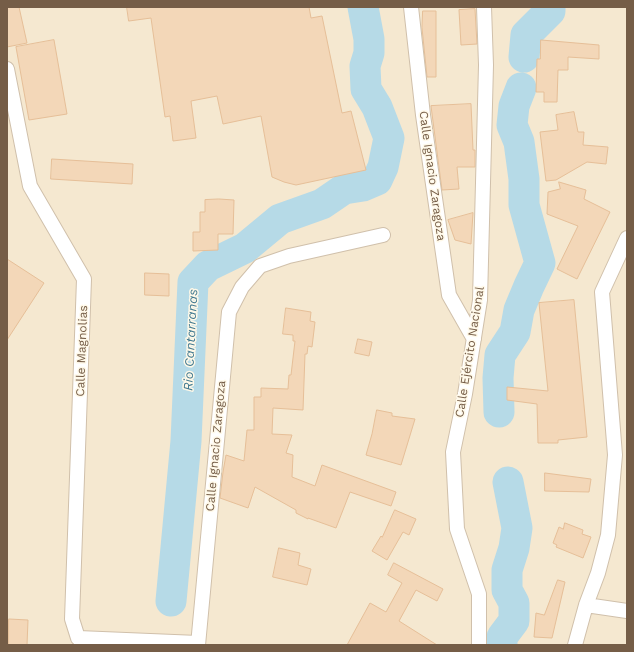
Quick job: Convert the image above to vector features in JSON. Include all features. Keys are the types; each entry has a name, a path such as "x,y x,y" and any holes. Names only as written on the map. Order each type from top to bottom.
{"street":[{"name":"Calle Ignacio Zaragoza","path":"411,7 423,115 449,295 474,338"},
{"name":"Calle Ejército Nacional","path":"479,645 479,594 457,529 453,452 465,394 480,300 486,65 484,7"},
{"name":"Calle Magnolias","path":"7,69 30,186 84,279 72,619 82,642"},
{"name":"Calle Ignacio Zaragoza","path":"82,642 198,644 229,312 242,287 260,266 289,256 384,234"},
{"path":"575,645 586,605 598,573 608,535 615,455 602,292 627,238"},
{"path":"586,605 627,611"}],"shaded area":[{"path":"7,7 627,7 627,645 7,645"}],"building":[{"path":"7,7 19,7 27,43 7,47"},
{"path":"127,7 309,7 311,18 322,16 342,113 351,111 366,170 296,185 272,177 261,116 223,124 217,96 191,101 196,138 173,141 170,116 165,117 151,18 129,21"},
{"path":"475,9 477,44 461,45 459,10"},
{"path":"423,11 436,11 436,77 427,77 422,28"},
{"path":"54,40 67,114 29,120 16,47"},
{"path":"541,40 599,45 599,59 568,57 568,70 558,70 557,102 544,102 544,92 536,92 537,59 540,59"},
{"path":"471,104 475,167 457,167 459,189 442,190 431,106"},
{"path":"574,112 578,132 584,132 583,145 608,147 606,164 587,162 556,180 546,181 540,132 558,130 556,115"},
{"path":"52,159 133,164 132,184 51,179"},
{"path":"559,182 586,190 584,199 610,212 577,279 557,269 578,226 547,214 548,192 560,189"},
{"path":"205,200 234,200 233,234 218,234 218,250 193,251 193,232 200,232 200,212 205,212"},
{"path":"473,213 471,244 455,240 448,220"},
{"path":"7,259 44,283 7,340"},
{"path":"145,273 169,274 169,296 145,295"},
{"path":"574,300 587,437 558,440 558,443 538,443 537,404 507,400 507,387 548,391 539,303"},
{"path":"286,308 311,312 310,321 315,322 312,347 308,346 307,354 305,354 303,410 273,408 272,434 292,435 286,453 293,455 292,477 315,486 322,465 396,492 391,506 350,492 336,528 308,519 296,513 296,510 255,487 248,508 220,498 226,455 244,461 247,430 254,430 254,397 261,397 261,388 288,389 295,341 293,341 293,335 283,334"},
{"path":"358,339 372,342 369,356 355,353"},
{"path":"377,410 392,413 392,416 415,419 401,465 366,455"},
{"path":"545,473 591,479 589,492 545,491"},
{"path":"395,510 416,519 409,535 403,532 387,560 372,551 381,536 382,537"},
{"path":"565,523 583,530 582,534 591,537 583,558 556,547 557,545 553,543 559,527 563,529"},
{"path":"279,548 300,553 298,565 311,569 307,585 273,577"},
{"path":"394,563 443,589 437,601 416,590 399,621 437,645 347,645 370,603 386,612 402,583 388,575"},
{"path":"558,580 565,582 552,638 534,637 536,613 544,615"},
{"path":"9,619 28,620 27,645 9,645"}],"waterway":[{"name":"Rio Cantarranas","path":"171,601 186,441 193,282 208,266 245,248 280,219 322,204 344,189 363,186 377,180 383,167 389,138 377,107 366,89 365,66 369,53 369,39 363,7"},
{"name":"Rio Cantarranas","path":"524,57 526,35 550,11 550,7"},
{"name":"Rio Cantarranas","path":"499,412 498,378 500,355 515,332 519,310 540,263 524,205 524,179 519,142 512,125 514,106 521,88"},
{"name":"Rio Cantarranas","path":"502,645 502,637 514,621 514,603 507,590 507,570 514,548 517,528 508,482"}]}
